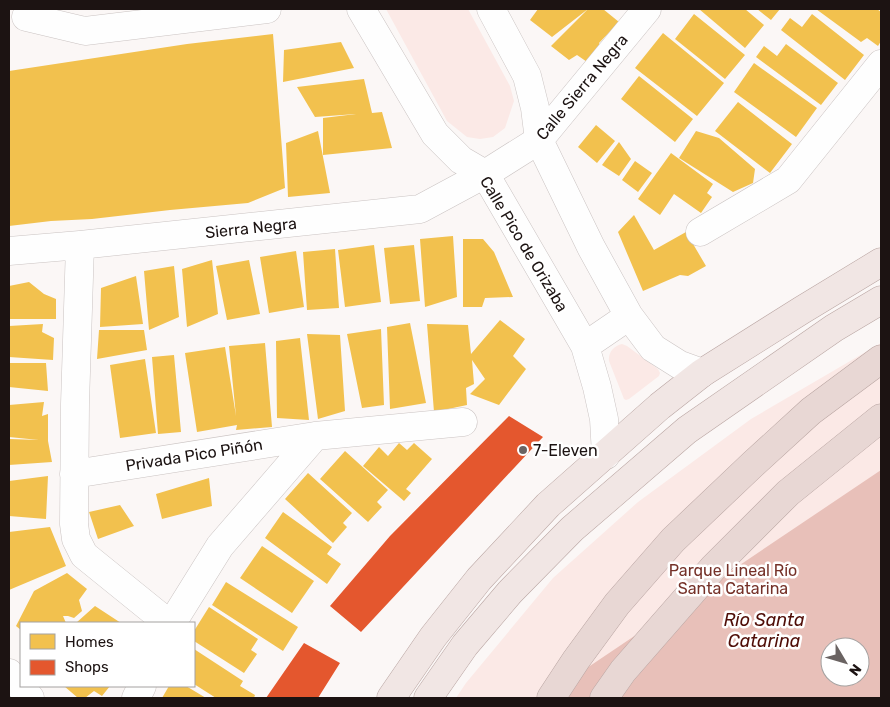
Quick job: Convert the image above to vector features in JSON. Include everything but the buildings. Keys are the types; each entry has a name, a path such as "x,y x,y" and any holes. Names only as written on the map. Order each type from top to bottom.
{"highway":[{"path":"551,698 616,604 673,540 811,411 881,360"},
{"path":"604,698 623,671 713,568 788,493 881,418"}],"main road":[{"path":"391,698 432,637 479,578 548,505 660,406 702,373 881,262"},
{"path":"428,698 465,645 510,592 572,529 687,430 834,328 881,300"}],"street":[{"path":"26,17 85,31 267,9"},
{"name":"Calle Pico de Orizaba","path":"361,9 434,134 460,160 485,174 585,346 604,419 606,455"},
{"path":"491,9 527,76 535,108 539,140 591,247 629,316 653,348 680,365 702,373"},
{"name":"Calle Sierra Negra","path":"485,174 539,140 647,9"},
{"path":"700,232 788,180 881,64"},
{"name":"Sierra Negra","path":"9,251 420,209 485,174"},
{"path":"80,245 74,474 74,524 76,540 84,555 167,622"},
{"path":"585,346 629,316"},
{"name":"Privada Pico Piñón","path":"74,474 315,436 463,422"},
{"path":"173,622 220,546 315,436"},
{"path":"9,673 20,686"},
{"path":"21,687 30,698"}],"green space":[{"path":"386,9 468,9 510,86 514,101 505,128 493,137 480,139 467,137 447,121"},
{"name":"Parque Lineal Río Santa Catarina","path":"881,343 881,698 456,698 466,683 553,578 638,502 751,419"},
{"path":"622,344 658,369 660,373 659,376 626,400 609,361 609,355 612,350"}],"water":[{"name":"Río Santa Catarina","path":"881,470 881,698 556,698 572,678"}],"place":[{"name":"7-Eleven","path":"523,450"}]}
